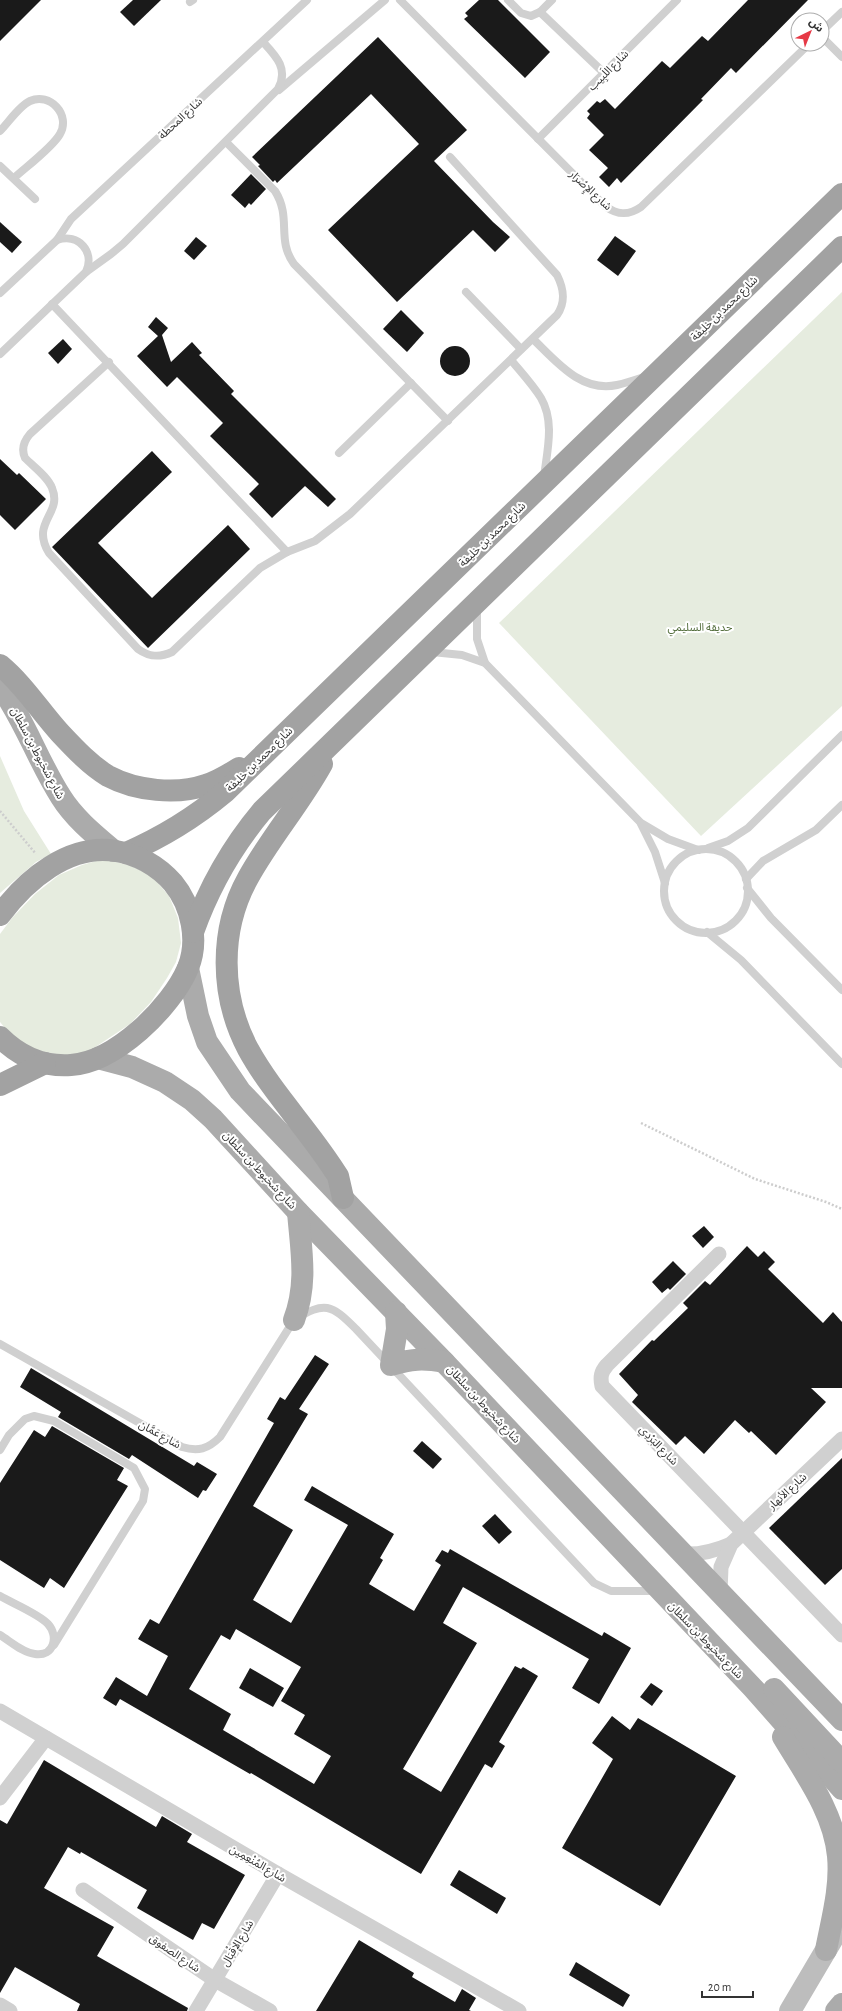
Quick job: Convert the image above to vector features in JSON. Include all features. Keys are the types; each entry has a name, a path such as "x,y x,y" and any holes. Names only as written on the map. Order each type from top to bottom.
{"highway":[{"name":"شارع محمد بن خليفة","path":"120,852 168,833 207,807 268,752 657,372 842,194"},
{"path":"193,932 217,875 247,829 262,811 842,247"},
{"path":"0,665 12,675 60,733 88,761 109,776 130,784 152,789 195,788 223,778 268,752"},
{"path":"335,741 315,777 265,848 247,880 236,905 230,925 226,954 229,991 239,1027 248,1048 260,1068 338,1176 343,1198"},
{"path":"0,915 21,889 48,869 78,854 102,850 120,852 149,862 168,878 176,887 188,909 193,932 193,944 188,968 171,996 150,1020 125,1041 98,1058 72,1065 45,1063 20,1053 0,1037"},
{"path":"0,1085 45,1063"}],"main road":[{"name":"شارع شخبوط بن سلطان","path":"0,686 21,719 61,797 77,818 120,852"},
{"path":"188,968 198,1016 207,1042 223,1068 240,1091 842,1720"},
{"name":"شارع شخبوط بن سلطان","path":"98,1058 132,1067 165,1082 192,1100 213,1120 298,1212 444,1362 753,1688 842,1789"},
{"path":"294,1320 302,1292 304,1274 298,1212"},
{"path":"396,1312 397,1330 391,1365 407,1360 426,1359 444,1362"},
{"path":"682,1614 706,1627 733,1647 842,1762"},
{"path":"753,1688 822,1802 832,1827 838,1855 838,1878 835,1906 826,1950"},
{"path":"790,2011 842,1924"},
{"path":"832,2011 842,1994"},
{"path":"836,2011 842,2004"}],"street":[{"name":"شارع البَرْدِي","path":"719,1254 607,1365 602,1371 600,1379 602,1386 842,1634"},
{"name":"شارع الأنهار","path":"720,1593 721,1568 731,1544 842,1439"},
{"name":"شارع الأنهار","path":"683,1554 708,1553 731,1544"},
{"name":"شارع المُنْعِمِين","path":"0,1711 278,1874 519,2011"},
{"path":"0,1798 46,1738"},
{"name":"شارع الإِقْبَال","path":"196,2011 278,1874"},
{"name":"شارع الصفوق","path":"83,1890 215,1980 270,2011"},
{"path":"0,2005 10,2011"}],"lane":[{"name":"شارع المحطة","path":"0,293 57,240 71,220 307,0"},
{"path":"0,354 86,272 123,244 274,94 385,0"},
{"name":"شارع الإِصْرَار","path":"400,0 605,206 616,213 629,213 641,207 801,52"},
{"path":"508,0 526,16 536,15 552,0"},
{"name":"شارع اللَبِيب","path":"538,139 677,0"},
{"path":"540,12 604,73"},
{"path":"830,23 842,12"},
{"path":"263,42 277,57 283,69 282,83 274,94"},
{"path":"830,45 842,57"},
{"path":"0,131 24,105 37,99 51,101 57,106 63,118 63,126 57,138 14,178"},
{"path":"226,142 280,199 285,217 284,245 294,264 448,420"},
{"path":"109,362 26,438 23,453 25,458 50,483 54,493 52,510 43,526 42,533 45,547 133,644 142,652 154,656 172,652 260,568 287,552 315,541 350,514 533,339 557,315 562,307 563,298 560,281 552,270 450,158"},
{"path":"0,166 35,199"},
{"path":"57,240 71,238 83,245 89,258 86,272"},
{"path":"466,292 521,350"},
{"path":"52,304 109,362 287,552"},
{"path":"533,339 576,378 589,384 617,386 657,372"},
{"path":"511,360 541,398 548,418 549,439 542,485"},
{"path":"338,453 411,383"},
{"path":"478,601 478,639 485,663 641,823 668,839 698,850"},
{"path":"425,653 456,654 485,663"},
{"path":"664,883 669,871 676,861 686,854 728,841 748,828 842,735"},
{"path":"746,879 758,865 773,854 816,830 842,805"},
{"path":"641,823 655,852 664,883 664,895 667,907 674,918 689,928 707,932 721,930 732,923 741,913 746,901 747,888 746,879 737,864 731,858 715,850 706,849"},
{"path":"747,888 771,918 842,990"},
{"path":"707,932 741,960 842,1064"},
{"path":"294,1320 312,1309 321,1307 332,1308 343,1316 391,1365 594,1583 611,1591 660,1591"},
{"name":"شارع عَمَّان","path":"0,1344 182,1447 192,1450 203,1450 212,1445 220,1437 294,1320"},
{"path":"0,1450 12,1431 25,1419 34,1416 54,1421 134,1468 145,1489 143,1501 49,1651 42,1654 34,1654 0,1635"},
{"path":"0,1596 47,1622 54,1630 56,1638 54,1645"}],"path":[{"path":"0,811 48,869"},
{"path":"641,1123 755,1179 826,1202 842,1209"}],"green space":[{"name":"حديقة السليمي","path":"842,292 842,706 701,836 499,623"},
{"path":"0,756 24,811 51,854 36,862 0,893"},
{"path":"103,859 129,865 152,876 169,896 178,918 181,943 176,962 151,1002 130,1024 91,1050 70,1057 30,1049 12,1036 0,1022 0,934 12,918 35,894 59,875 82,865"}],"building":[{"path":"0,0 41,0 0,41"},
{"path":"133,0 161,0 134,26 120,12"},
{"path":"479,0 498,0 550,52 525,78 464,19 468,16 465,13"},
{"path":"748,0 808,0 796,12 790,12 790,18 736,73 731,68 701,99 703,100 621,183 617,178 609,187 599,177 608,168 589,150 604,135 587,118 590,114 587,111 597,101 600,103 605,99 615,109 662,61 670,68 702,36 708,41"},
{"path":"378,37 467,130 434,161 493,222 510,237 495,252 473,230 397,302 328,230 419,144 371,94 277,183 275,180 273,182 252,157"},
{"path":"251,174 266,189 251,205 249,203 245,208 231,195"},
{"path":"0,222 22,242 12,253 0,242"},
{"path":"615,236 636,251 618,276 597,260"},
{"path":"196,237 207,246 194,260 184,251"},
{"path":"401,310 424,333 407,352 383,329"},
{"path":"156,317 168,328 162,335 171,362 192,342 202,353 199,355 234,391 231,394 336,499 328,507 305,486 272,518 249,494 259,484 210,436 223,423 177,377 167,387 137,356 158,336 148,327"},
{"path":"63,339 72,349 58,364 48,353"},
{"path":"455,346 461,347 469,355 469,367 461,375 455,376 449,375 441,367 440,361 441,355 449,347"},
{"path":"152,451 172,472 98,543 152,598 228,525 250,549 148,648 52,547"},
{"path":"0,459 17,475 19,473 46,499 15,530 0,515"},
{"path":"704,1226 714,1237 703,1248 692,1236"},
{"path":"747,1246 758,1257 764,1251 775,1262 768,1269 823,1323 833,1312 842,1322 842,1388 811,1388 826,1402 776,1455 751,1431 749,1433 735,1420 704,1454 685,1436 676,1445 632,1402 638,1395 619,1374 652,1340 654,1341 688,1308 683,1303 705,1281 710,1285"},
{"path":"673,1261 686,1274 670,1290 668,1288 662,1293 652,1282"},
{"path":"315,1355 329,1364 299,1409 308,1414 253,1506 293,1530 253,1600 291,1623 348,1525 304,1500 312,1486 394,1534 380,1558 383,1560 369,1584 414,1611 441,1565 435,1561 442,1550 448,1553 450,1549 602,1636 604,1632 631,1648 599,1704 572,1688 589,1659 463,1587 443,1623 477,1643 403,1769 441,1792 515,1666 521,1669 523,1667 538,1676 499,1742 505,1746 492,1768 485,1764 421,1874 251,1773 250,1774 120,1699 116,1706 103,1698 116,1677 147,1696 168,1656 138,1639 150,1619 159,1624 274,1423 267,1419 280,1397 285,1400","holes":["236,1629 301,1667 281,1701 305,1715 294,1734 331,1756 314,1784 223,1730 231,1714 189,1689 221,1635 230,1640"]},
{"path":"31,1368 194,1466 197,1462 217,1474 206,1491 203,1490 198,1498 132,1455 129,1459 58,1417 61,1412 20,1387"},
{"path":"52,1426 124,1468 117,1480 128,1486 64,1588 50,1578 44,1588 0,1560 0,1483 34,1430 45,1437"},
{"path":"422,1441 442,1459 433,1469 413,1451"},
{"path":"842,1458 842,1569 825,1585 769,1528"},
{"path":"495,1514 512,1532 499,1544 482,1526"},
{"path":"250,1668 284,1688 273,1707 239,1688"},
{"path":"651,1683 663,1691 652,1706 640,1697"},
{"path":"612,1716 630,1730 638,1718 736,1776 660,1906 562,1848 613,1759 592,1743"},
{"path":"44,1760 156,1827 162,1816 192,1834 187,1842 245,1875 214,1929 202,1923 193,1940 137,1908 147,1890 81,1852 80,1854 68,1847 44,1888 114,1927 97,1956 188,2008 187,2011 77,2011 80,2004 15,1967 0,1993 0,1820 7,1824"},
{"path":"459,1870 506,1898 497,1914 450,1885"},
{"path":"359,1940 414,1973 412,1977 455,2002 462,1989 476,1998 469,2010 471,2011 316,2011"},
{"path":"576,1962 630,1995 623,2007 569,1975"}]}
